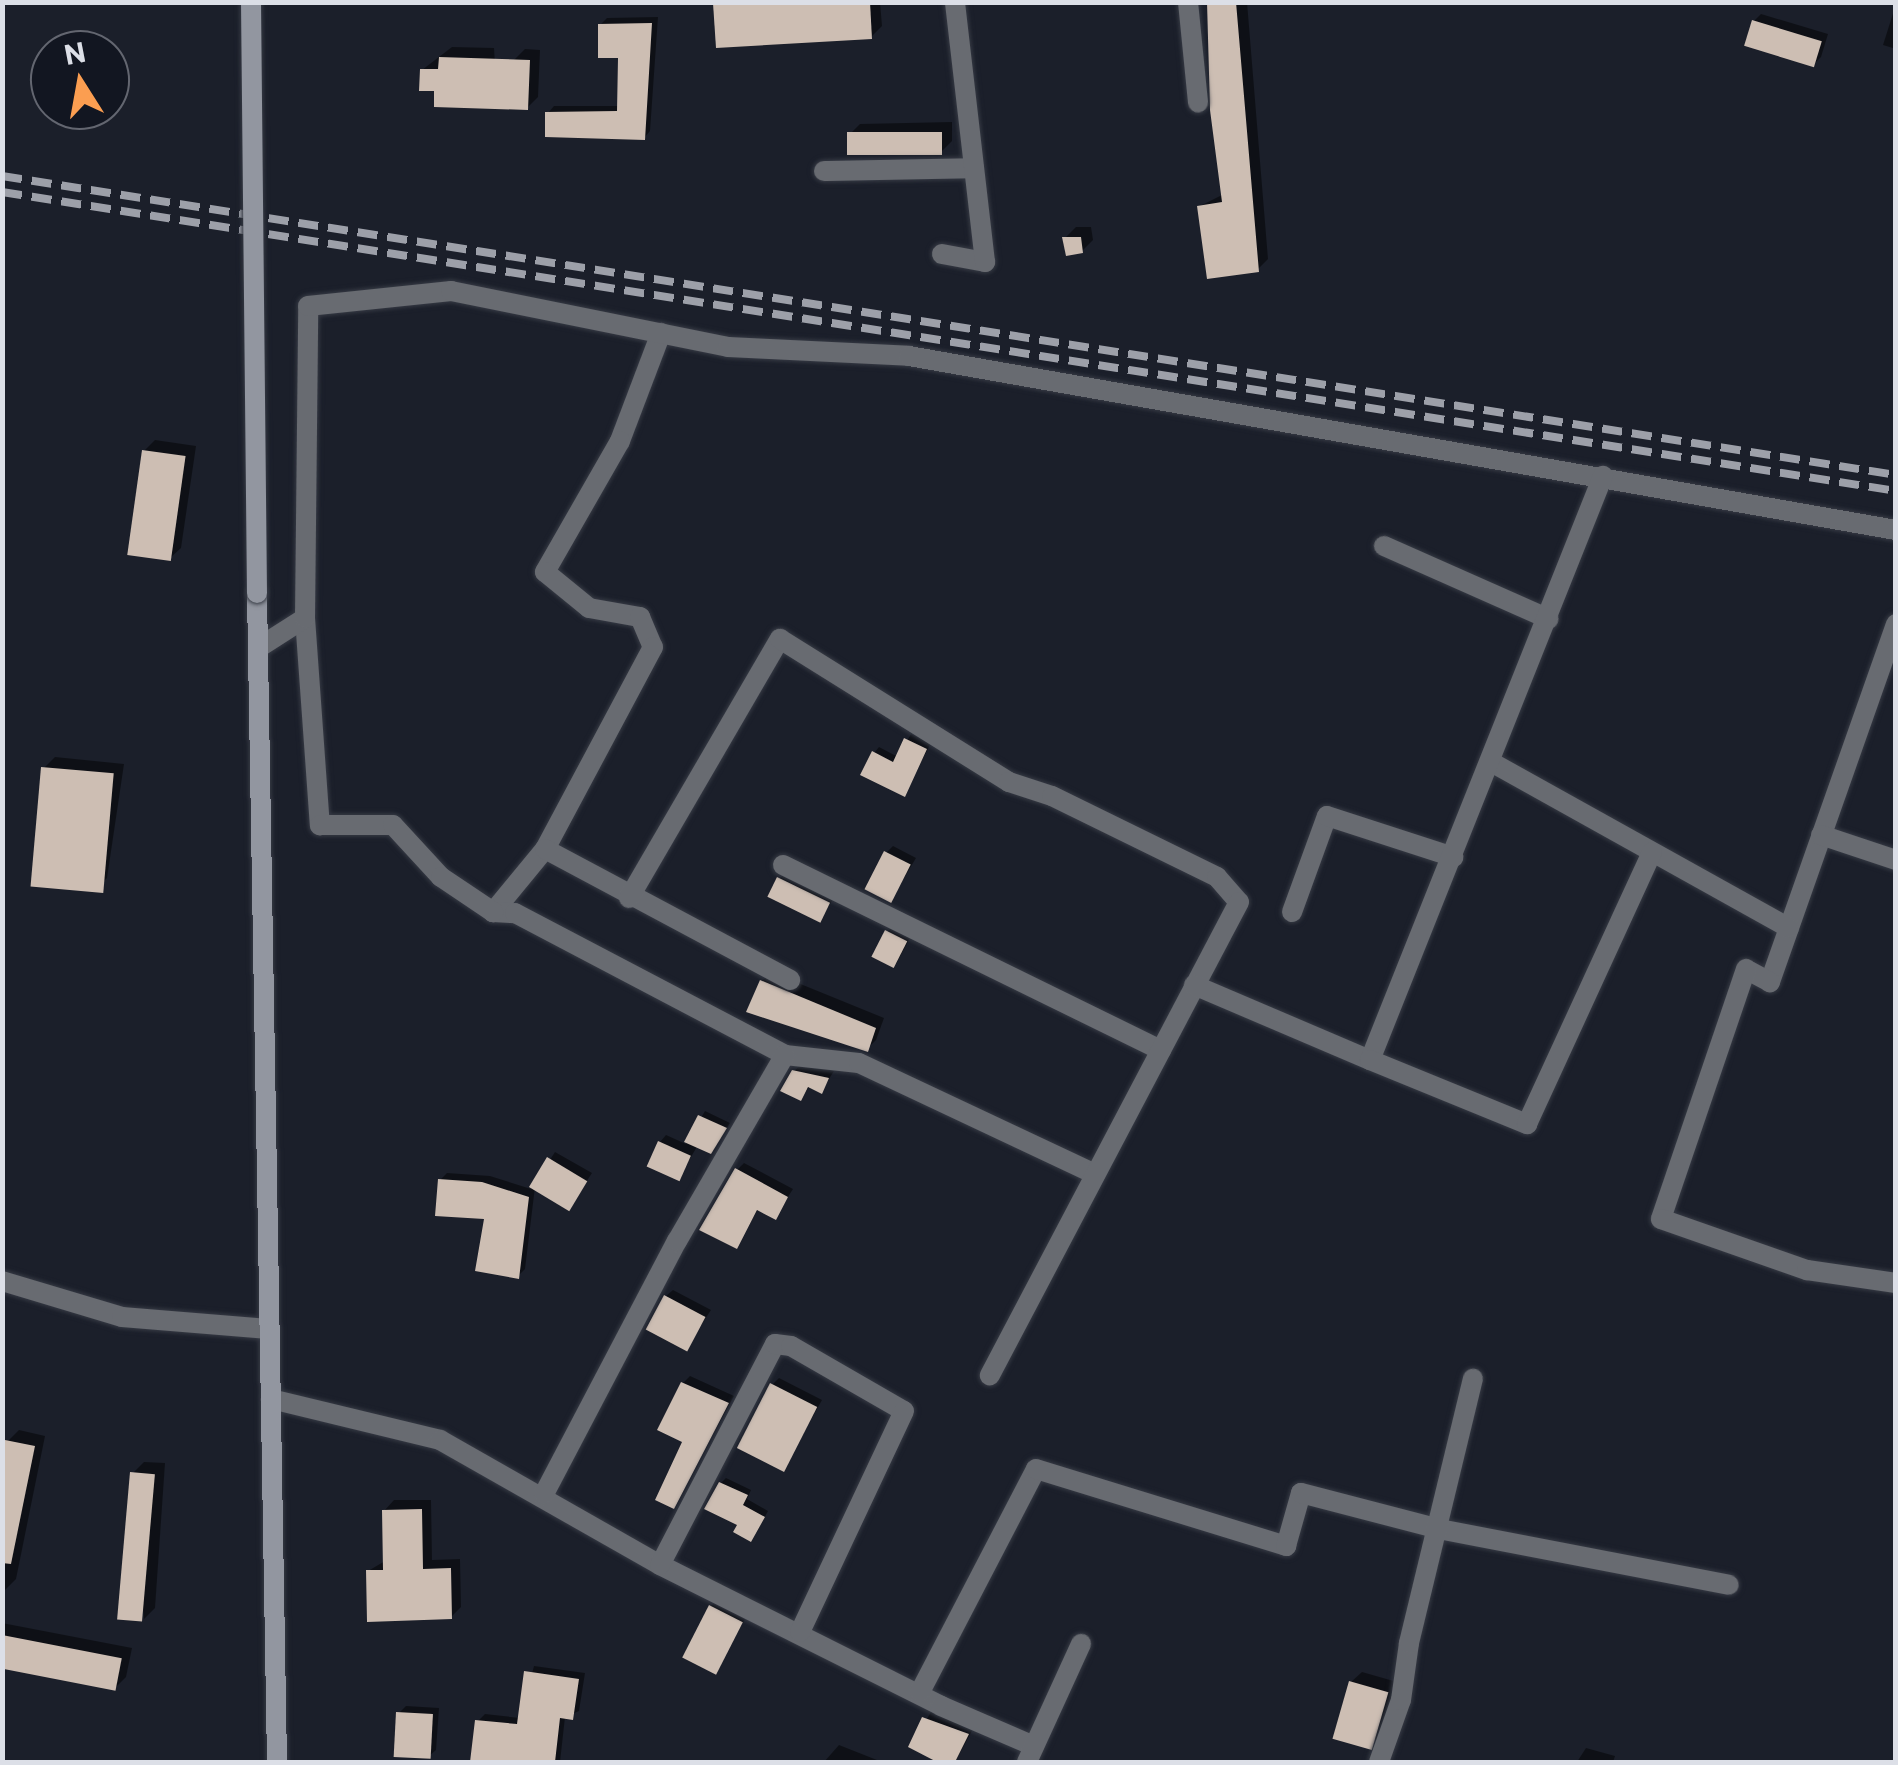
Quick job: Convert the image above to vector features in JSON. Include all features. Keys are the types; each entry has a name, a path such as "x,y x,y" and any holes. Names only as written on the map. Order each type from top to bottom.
{"main road":[{"path":"250,2 276,1762"}],"street":[{"path":"942,254 984,262 955,2"},
{"path":"1188,2 1198,103"},
{"path":"824,171 974,168"},
{"path":"1094,1174 859,1063 784,1055 515,913 493,912 441,877 393,825 320,825 305,618 308,306 451,290 728,347 909,356 1896,530"},
{"path":"493,912 546,850 653,647 640,616 589,608 545,572 620,441 661,333"},
{"path":"1370,1060 1602,476"},
{"path":"1384,546 1548,620"},
{"path":"258,648 305,618"},
{"path":"1896,624 1770,982 1746,969 1660,1219 1806,1270 1896,1283"},
{"path":"629,898 780,639 1009,782 1052,796 1217,876 1239,902 990,1375"},
{"path":"1491,762 1789,928"},
{"path":"1292,912 1327,816 1453,857"},
{"path":"1821,835 1896,860"},
{"path":"546,850 629,898 790,980"},
{"path":"1194,986 1527,1124 1652,852"},
{"path":"783,865 1161,1050"},
{"path":"544,1494 677,1241 784,1055"},
{"path":"2,1281 122,1317 269,1329"},
{"path":"660,1564 776,1344 791,1346 904,1411 800,1632"},
{"path":"1385,1761 1402,1700 1409,1643 1473,1379"},
{"path":"270,1400 440,1440 544,1494 660,1564 920,1692 1030,1754 1081,1644"},
{"path":"920,1692 1022,1484 1036,1469 1286,1546 1301,1492 1439,1530 1729,1584"}],"building":[{"path":"870,2 872,39 716,48 713,3"},
{"path":"1207,2 1236,2 1259,272 1207,279 1197,206 1222,202 1210,110"},
{"path":"1752,20 1822,41 1814,67 1744,46"},
{"path":"652,23 645,140 545,137 545,112 617,111 618,58 598,58 598,24"},
{"path":"439,57 530,60 528,110 434,107 434,91 419,91 420,69 438,69"},
{"path":"847,132 942,132 942,155 847,155"},
{"path":"1062,237 1081,237 1083,253 1066,256"},
{"path":"142,450 186,456 171,561 127,555"},
{"path":"904,738 927,749 905,797 860,775 872,751 893,762"},
{"path":"41,767 114,773 103,893 31,887"},
{"path":"884,851 911,865 891,903 864,889"},
{"path":"777,877 830,903 820,923 767,897"},
{"path":"885,930 907,941 894,968 871,957"},
{"path":"760,980 876,1028 868,1052 746,1012"},
{"path":"792,1070 829,1078 822,1094 808,1087 801,1101 780,1091"},
{"path":"698,1115 727,1128 711,1154 684,1142"},
{"path":"658,1141 691,1156 679,1181 647,1167"},
{"path":"547,1157 587,1181 569,1211 529,1187"},
{"path":"735,1168 788,1197 776,1220 757,1210 737,1249 699,1230"},
{"path":"438,1179 482,1182 529,1197 519,1279 475,1271 484,1219 435,1216"},
{"path":"664,1295 705,1317 687,1352 646,1329"},
{"path":"681,1382 729,1403 674,1509 655,1500 682,1442 657,1430"},
{"path":"770,1383 817,1407 784,1472 737,1448"},
{"path":"5,1440 35,1446 11,1564 2,1563"},
{"path":"130,1472 155,1474 142,1622 117,1619"},
{"path":"719,1482 748,1495 743,1505 765,1517 751,1542 733,1532 737,1525 704,1509"},
{"path":"422,1509 423,1569 451,1568 452,1619 367,1622 366,1570 383,1570 382,1510"},
{"path":"709,1605 743,1622 716,1675 682,1658"},
{"path":"2,1635 122,1658 115,1691 2,1669"},
{"path":"524,1671 579,1679 573,1720 560,1718 555,1762 470,1762 475,1720 517,1724"},
{"path":"1349,1681 1388,1692 1372,1750 1332,1739"},
{"path":"396,1712 433,1714 431,1759 394,1757"},
{"path":"922,1717 969,1734 955,1762 937,1762 908,1747"}],"railway":[{"path":"2,176 1896,475"},
{"path":"2,192 1896,491"}]}
